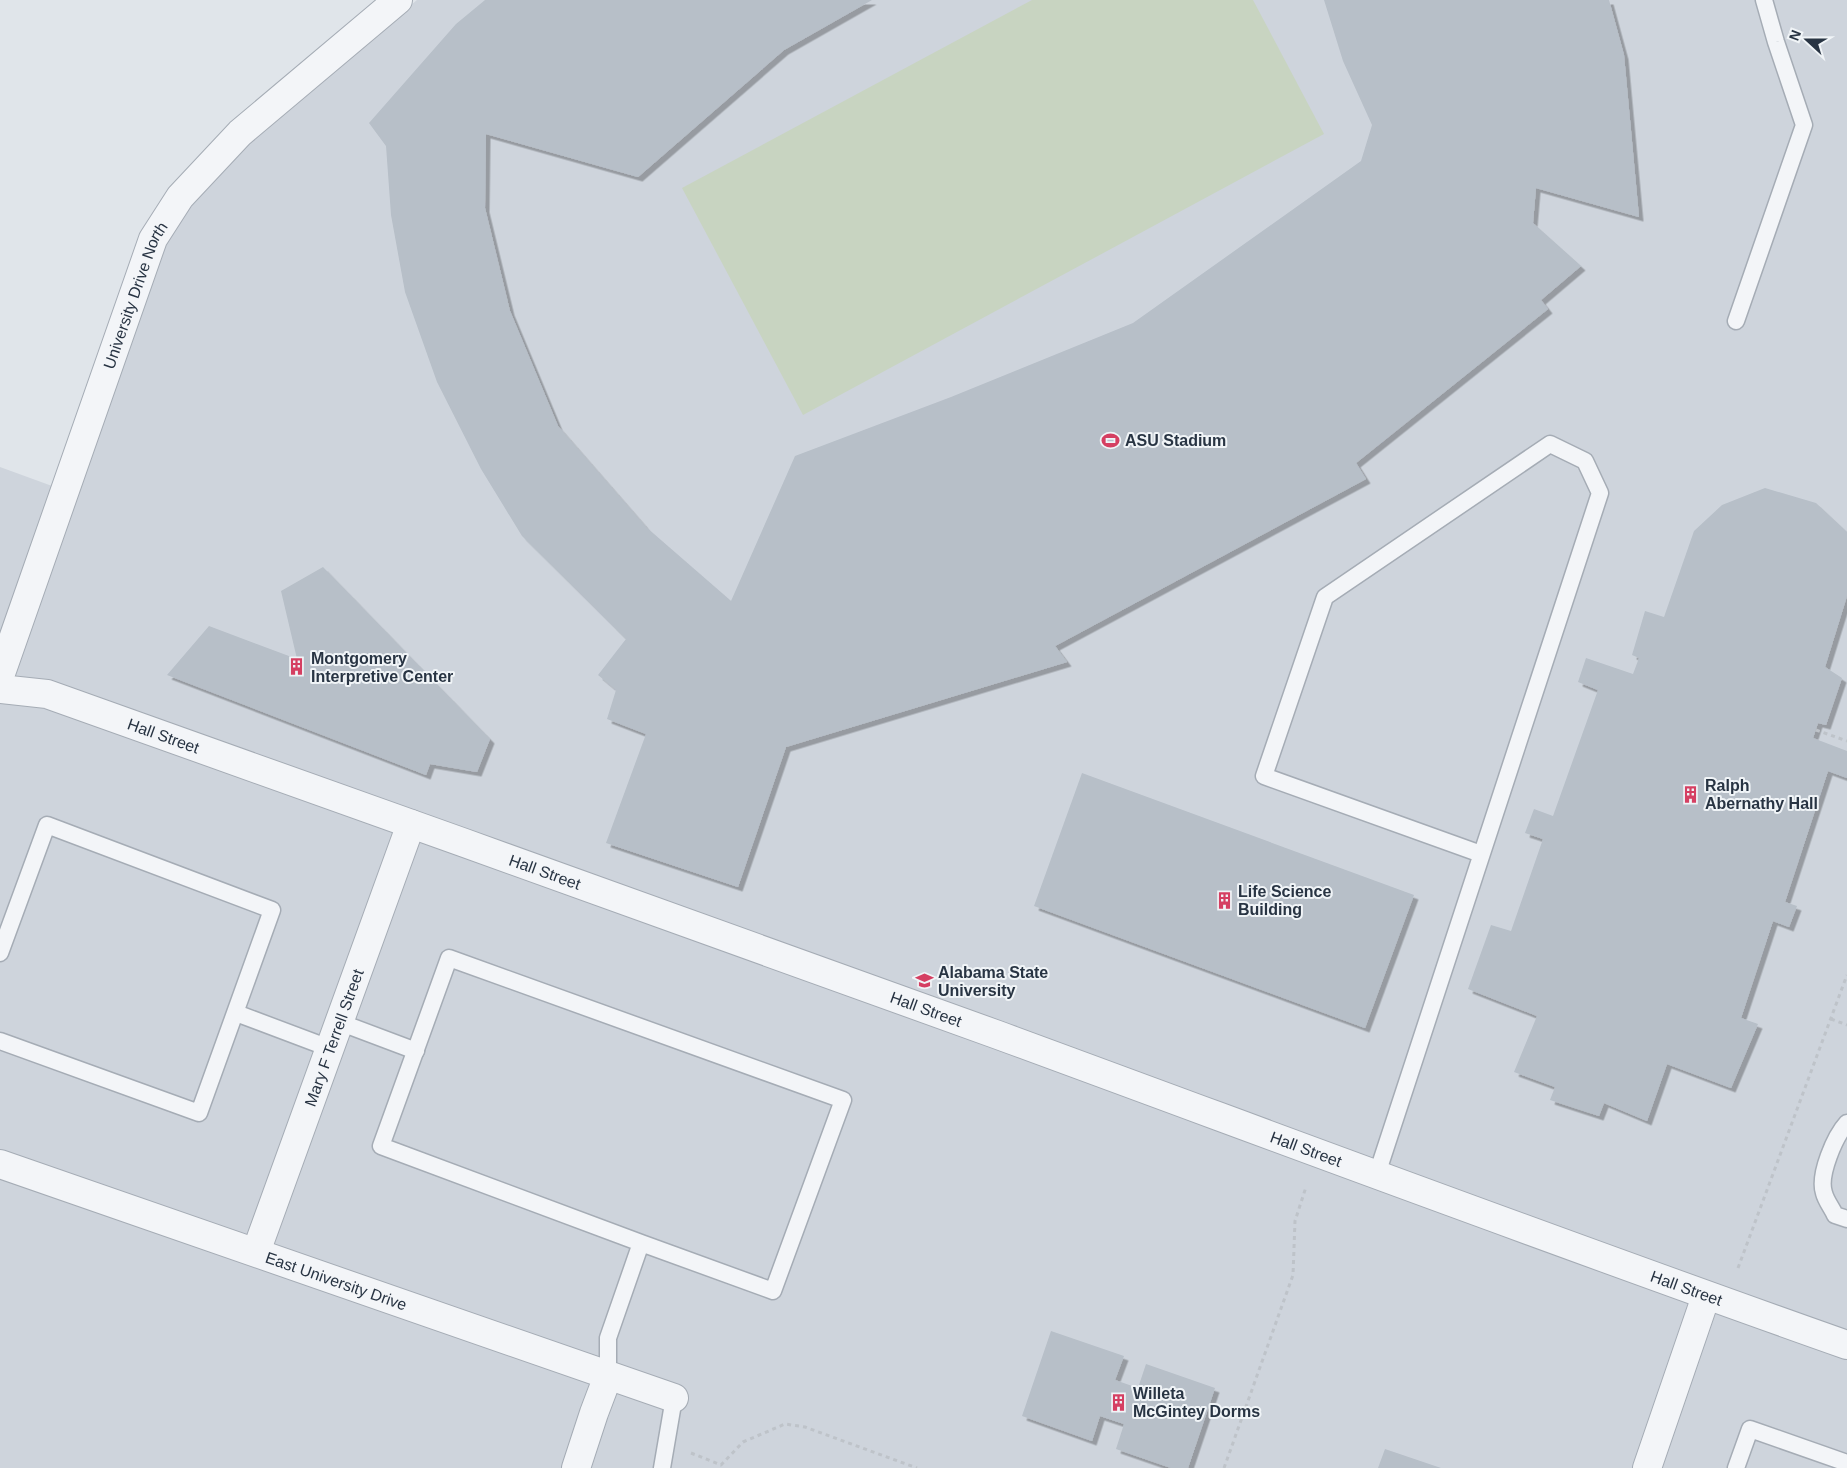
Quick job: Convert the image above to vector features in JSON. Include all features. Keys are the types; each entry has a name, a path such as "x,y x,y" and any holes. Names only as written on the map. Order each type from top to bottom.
{"street":[{"name":"University Drive North","path":"0,676 153,239 180,197 240,133 398,0"},
{"name":"Hall Street","path":"0,689 47,694 411,824 1847,1346"},
{"name":"Mary F Terrell Street","path":"256,1252 411,824"},
{"name":"East University Drive","path":"0,1164 674,1398"},
{"path":"1647,1468 1706,1296"},
{"path":"576,1468 608,1376"}],"lane":[{"path":"1736,321 1804,124 1764,0"},
{"path":"1377,1174 1600,492 1584,462 1550,444 1325,597 1264,776 1481,854"},
{"path":"0,952 47,825 272,910 199,1113 0,1041"},
{"path":"449,958 843,1100 773,1291 641,1243 381,1146 449,958"},
{"path":"236,1013 329,1048"},
{"path":"339,1022 416,1051"},
{"path":"1847,1122 1841,1129 1825,1166 1823,1192 1835,1215 1847,1220"},
{"path":"608,1376 608,1338 641,1243"},
{"path":"662,1468 674,1398"},
{"path":"1736,1468 1750,1429 1847,1463"}],"path":[{"path":"1816,730 1847,741"},
{"path":"1738,1268 1847,975"},
{"path":"1830,1019 1847,1025"},
{"path":"1224,1468 1293,1275 1295,1221 1306,1187"},
{"path":"666,1444 721,1465 743,1442 785,1424 804,1427 917,1468"}],"shaded area":[{"name":"Alabama State University","path":"417,0 1847,0 1847,1468 0,1468 0,467 74,494 161,243 240,148"}],"green space":[{"path":"1032,0 1253,0 1324,134 803,415 682,188"}],"building":[{"name":"ASU Stadium","path":"485,0 872,0 784,50 638,177 486,134 485,208 510,311 558,426 647,528 731,601 795,456 951,397 1133,323 1361,161 1372,125 1343,61 1324,0 1609,0 1624,55 1639,217 1536,188 1533,223 1581,266 1541,300 1548,309 1356,463 1366,479 1055,646 1067,662 786,747 738,887 606,843 646,734 607,719 616,690 598,675 626,639 522,536 481,469 437,382 405,292 391,215 386,146 369,123 456,24"},
{"name":"Ralph Abernathy Hall","path":"1765,488 1816,503 1847,532 1847,596 1825,667 1842,678 1826,725 1818,723 1813,738 1847,751 1847,778 1828,771 1785,902 1797,906 1789,927 1773,921 1741,1018 1758,1024 1731,1088 1667,1064 1647,1121 1604,1103 1599,1116 1550,1100 1555,1087 1514,1072 1537,1016 1468,989 1491,925 1511,931 1543,839 1525,833 1534,809 1553,816 1598,690 1578,682 1586,658 1633,674 1639,658 1632,655 1645,611 1664,617 1694,531 1722,505"},
{"name":"Montgomery Interpretive Center","path":"323,567 490,739 477,772 430,764 426,775 167,675 209,626 297,659 281,591"},
{"name":"Life Science Building","path":"1082,773 1414,895 1365,1028 1034,906"},
{"name":"Willeta McGintey Dorms","path":"1051,1331 1124,1356 1115,1380 1138,1388 1146,1364 1215,1388 1188,1468 1171,1468 1116,1449 1124,1424 1100,1416 1092,1441 1022,1416"},
{"path":"1385,1449 1441,1468 1378,1468"}],"place":[{"name":"ASU Stadium","path":"1111,440"},
{"name":"Montgomery Interpretive Center","path":"297,667"},
{"name":"Ralph Abernathy Hall","path":"1691,794"},
{"name":"Life Science Building","path":"1224,900"},
{"name":"Alabama State University","path":"924,981"},
{"name":"Willeta McGintey Dorms","path":"1119,1402"}]}
